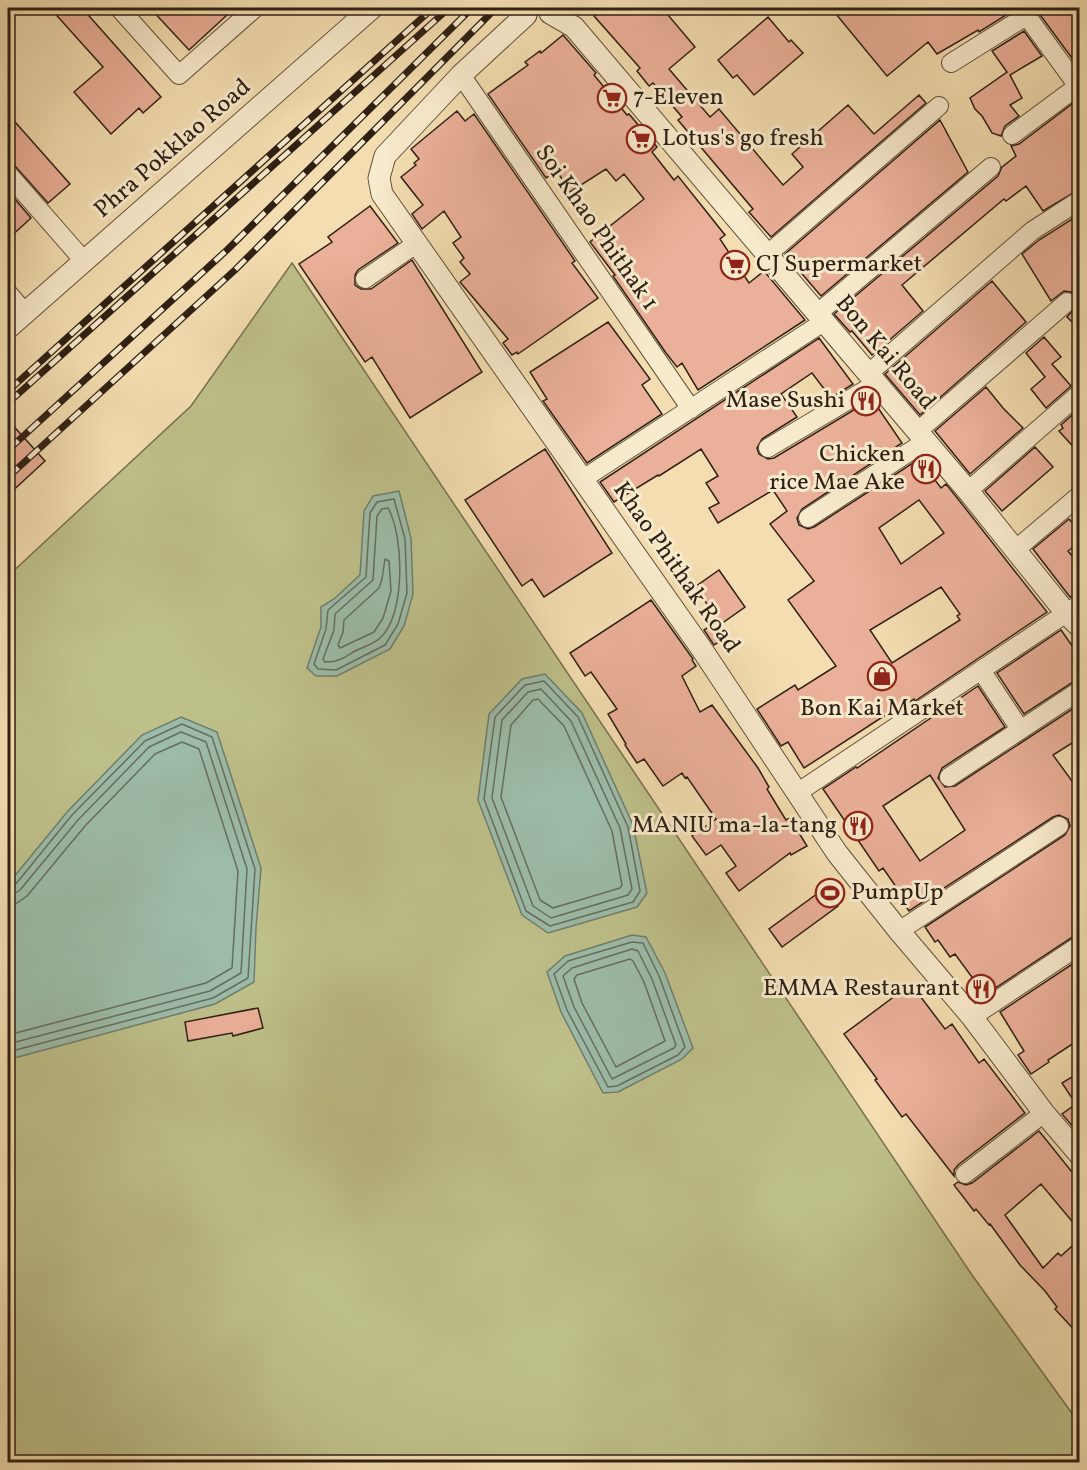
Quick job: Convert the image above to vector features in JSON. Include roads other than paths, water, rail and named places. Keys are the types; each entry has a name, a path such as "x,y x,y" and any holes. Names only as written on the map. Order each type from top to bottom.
{"street":[{"path":"119,8 179,75 255,8"},
{"name":"Phra Pokklao Road","path":"8,328 372,8"},
{"path":"524,11 537,21 544,19 551,10"},
{"name":"Bon Kai Road","path":"551,10 574,27 1016,549 1075,615"},
{"name":"Khao Phithak Road","path":"524,11 460,75 385,156 379,178 382,194 701,648 837,853 899,932 972,1017 1044,1113 1080,1155"},
{"path":"951,63 1023,12 1079,88 1012,135"},
{"name":"Soi Khao Phithak 1","path":"460,75 691,410"},
{"path":"768,254 939,106"},
{"path":"583,479 691,410 821,317 991,167"},
{"path":"8,174 84,261"},
{"path":"768,448 873,378 1032,231 1080,200"},
{"path":"365,279 416,244"},
{"path":"8,293 25,313"},
{"path":"808,518 922,436 1067,302"},
{"path":"968,490 1080,393"},
{"path":"1016,549 1080,495"},
{"path":"797,793 981,670 1075,615"},
{"path":"981,670 1020,729"},
{"path":"949,777 1080,690"},
{"path":"899,932 1059,826"},
{"path":"972,1017 1080,945"},
{"path":"965,1174 1044,1113"}],"water":[{"path":"399,491 411,538 413,594 404,626 390,649 337,676 316,676 307,668 321,627 321,607 334,599 360,575 364,511 373,496"},
{"path":"545,674 582,713 633,825 647,893 637,907 548,933 522,915 478,800 489,714 522,679"},
{"path":"181,717 217,732 261,868 254,982 215,1004 8,1058 8,884 68,811 142,735"},
{"path":"632,935 646,937 665,973 693,1048 682,1059 618,1092 603,1093 561,1012 547,972 565,956"}],"railway":[{"path":"8,391 433,8"},
{"path":"8,403 449,8"},
{"path":"8,450 227,250 472,8"},
{"path":"8,477 235,270 496,8"}],"place":[{"name":"7-Eleven","path":"612,98"},
{"name":"Lotus's go fresh","path":"641,139"},
{"name":"CJ Supermarket","path":"735,265"},
{"name":"Mase Sushi","path":"866,401"},
{"name":"Chicken rice Mae Ake","path":"926,469"},
{"name":"Bon Kai Market","path":"882,676"},
{"name":"MANIU ma-la-tang","path":"858,826"},
{"name":"PumpUp","path":"830,893"},
{"name":"EMMA Restaurant","path":"981,989"}]}
